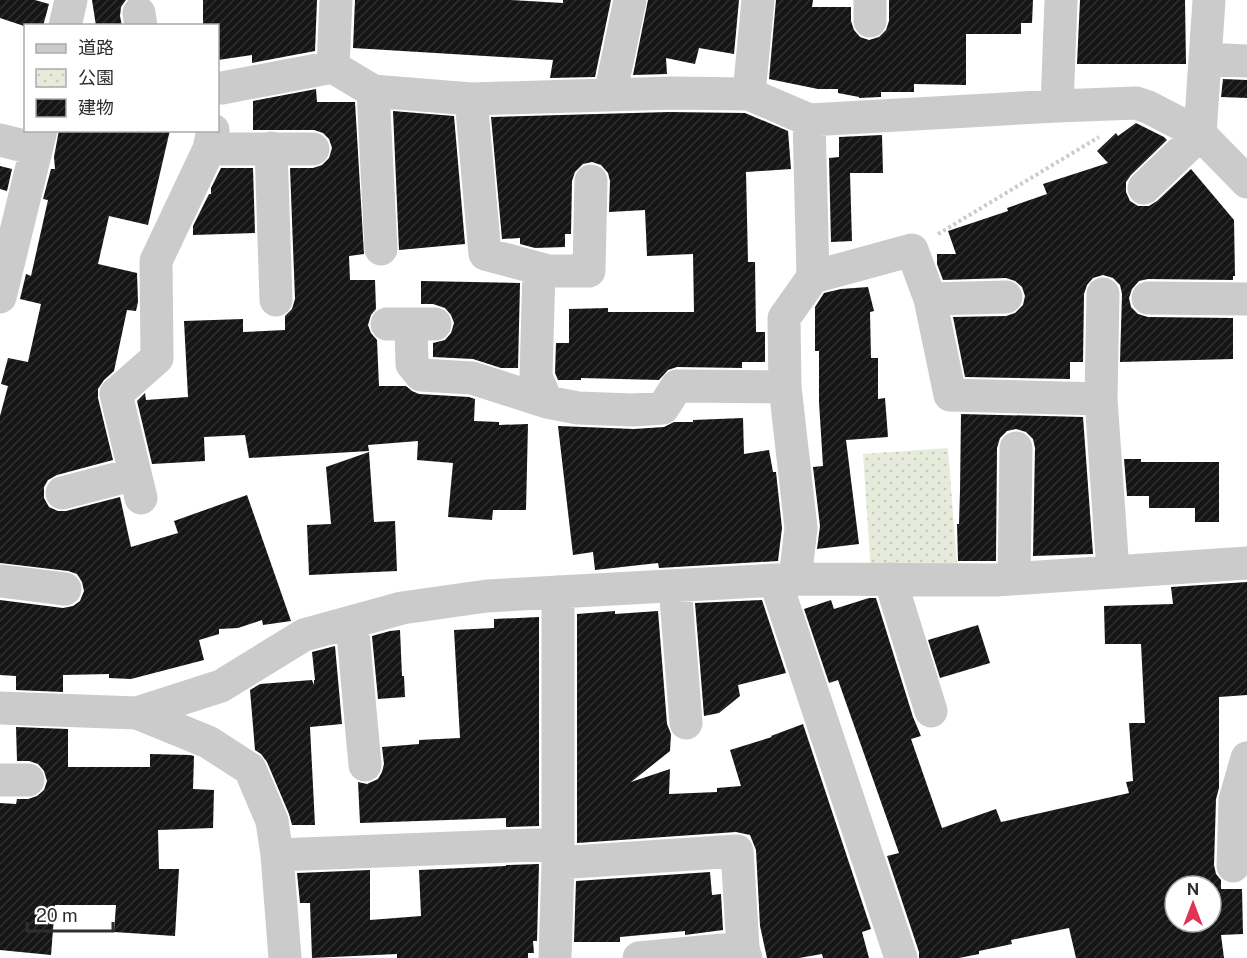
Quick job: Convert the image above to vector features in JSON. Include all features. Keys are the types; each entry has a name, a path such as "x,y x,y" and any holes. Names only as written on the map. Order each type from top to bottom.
{"street":[{"path":"65,24 71,0"},
{"path":"333,67 336,0"},
{"path":"610,95 630,0"},
{"path":"749,94 758,0"},
{"path":"1057,106 1061,0"},
{"path":"1144,188 1200,134 1209,0"},
{"path":"1205,59 1247,61"},
{"path":"219,95 333,67 373,91 471,99 672,93 749,94 808,120 1136,103 1200,134 1247,182"},
{"path":"373,91 381,249"},
{"path":"471,99 485,254 548,271 589,271 591,181"},
{"path":"808,120 813,277 784,318 785,387 801,528 785,579 901,958"},
{"path":"0,140 38,140 0,297"},
{"path":"62,493 138,486 116,394 157,358 156,261 211,140 271,148 312,149"},
{"path":"271,148 276,300"},
{"path":"813,277 912,250 930,299 950,395 1101,399"},
{"path":"539,269 536,377 547,402"},
{"path":"1103,294 1101,399 1113,571"},
{"path":"930,299 1006,297"},
{"path":"1148,298 1247,299"},
{"path":"411,324 412,364 421,375 472,378 547,402 578,408 633,410 663,408 677,386 785,387"},
{"path":"1014,578 1016,448"},
{"path":"0,708 137,713 221,686 304,635 402,608 487,597 785,579 996,580 1247,563"},
{"path":"890,579 931,711"},
{"path":"0,581 65,589"},
{"path":"675,586 686,723"},
{"path":"555,958 558,854 558,592"},
{"path":"352,622 365,765"},
{"path":"137,713 208,742 250,769 272,821 285,958"},
{"path":"1233,866 1234,800 1247,758"},
{"path":"277,855 736,851 744,953 639,958"}],"path":[{"path":"912,250 1107,132"}],"green space":[{"path":"948,448 957,566 871,572 863,454"}],"building":[{"path":"0,0 35,0 49,4 44,24 24,24 24,26 0,18"},
{"path":"92,0 126,0 121,7 122,24 96,24"},
{"path":"203,0 317,0 315,51 252,63 252,55 219,60 219,24 203,24"},
{"path":"355,0 511,0 563,3 563,0 611,0 595,77 550,78 553,60 353,48"},
{"path":"648,0 739,0 734,54 699,48 695,64 666,58 667,74 633,75"},
{"path":"776,0 813,0 812,7 851,7 851,21 854,30 860,37 869,40 879,37 886,30 889,21 889,0 1033,0 1032,23 1021,23 1021,34 966,34 966,85 914,84 914,92 881,92 881,97 859,98 838,93 838,89 818,89 769,79"},
{"path":"1080,0 1185,0 1186,64 1077,64"},
{"path":"1223,79 1247,80 1247,98 1221,97"},
{"path":"316,89 317,102 355,102 364,254 349,256 350,280 375,280 376,309 368,325 377,340 379,386 406,386 419,394 469,397 475,399 474,421 499,422 499,425 528,424 526,510 493,510 492,520 448,517 453,463 417,460 418,441 368,445 369,451 249,458 245,435 204,437 205,461 152,464 137,401 145,393 146,400 188,397 184,321 243,319 243,332 285,330 285,316 292,309 295,299 290,168 313,168 322,165 329,158 332,148 329,139 323,133 314,130 253,130 253,101"},
{"path":"393,111 454,116 465,244 399,250"},
{"path":"669,112 745,113 788,131 791,169 746,172 748,262 755,262 756,332 765,332 765,362 742,362 742,368 677,367 668,370 659,380 581,378 581,380 558,380 555,373 556,343 569,343 569,309 608,308 608,312 694,312 693,254 647,256 645,210 609,212 608,173 601,165 592,162 583,164 575,172 572,181 571,234 565,234 565,247 535,248 520,244 520,238 502,239 491,117"},
{"path":"1136,123 1167,140 1126,182 1126,192 1130,201 1138,206 1149,206 1191,169 1234,220 1235,276 1233,280 1148,279 1139,281 1132,289 1129,298 1131,307 1138,314 1148,317 1233,318 1233,359 1120,362 1122,294 1120,285 1113,278 1103,275 1093,278 1084,294 1083,362 1070,362 1070,379 965,377 953,317 1006,316 1015,313 1023,305 1025,296 1022,287 1006,278 943,280 937,264 937,254 956,254 948,231 1008,211 1007,208 1047,194 1043,184 1108,163 1097,151 1116,133 1118,136"},
{"path":"59,132 170,132 148,225 109,216 98,264 137,273 136,311 127,310 114,371 98,389 98,398 113,460 57,475 48,480 44,487 44,498 49,507 58,511 66,511 120,497 131,547 178,533 174,521 247,495 291,621 263,625 262,620 238,628 219,629 219,634 199,640 204,660 131,679 109,678 109,674 63,675 63,692 16,690 16,676 0,675 0,600 63,608 73,606 80,601 84,591 77,574 68,571 0,563 0,416 8,386 1,384 8,358 28,362 41,304 20,299 26,274 31,276 48,200 43,199 51,169 55,169 54,157"},
{"path":"882,135 883,173 850,173 852,241 831,242 829,158 839,157 839,137"},
{"path":"0,166 12,169 7,191 0,189"},
{"path":"221,168 253,168 255,233 193,235 193,226 211,194 211,188"},
{"path":"421,281 520,283 518,368 501,368 473,359 433,357 433,343 445,340 451,333 454,323 445,308 433,304 421,304"},
{"path":"868,287 874,311 870,312 871,358 878,358 878,399 885,398 888,437 846,440 859,544 817,549 820,526 813,467 823,466 819,351 815,351 815,307 824,293"},
{"path":"961,414 1083,417 1093,554 1033,556 1035,448 1033,439 1026,432 1016,429 1007,431 1000,438 997,448 996,561 958,561"},
{"path":"743,418 744,454 769,450 773,472 776,472 782,528 778,561 659,568 658,563 595,570 593,552 573,555 558,426 634,429 664,427 674,422 693,422 693,420"},
{"path":"369,452 374,522 395,521 397,571 309,575 307,525 331,524 326,467"},
{"path":"1124,459 1141,459 1141,462 1219,462 1219,522 1195,522 1195,508 1149,508 1149,496 1127,496"},
{"path":"1247,582 1247,695 1219,697 1219,788 1216,799 1214,865 1216,874 1163,874 1163,934 1223,934 1223,889 1242,889 1243,934 1221,935 1224,958 1076,958 1069,928 1011,940 1012,944 959,958 919,958 887,856 899,853 838,680 829,683 804,609 831,600 834,609 876,598 921,736 911,739 942,828 996,809 1001,822 1129,793 1126,782 1133,781 1129,723 1145,723 1141,644 1105,644 1104,606 1173,604 1171,587"},
{"path":"762,600 786,673 738,685 740,696 719,713 704,716 695,603"},
{"path":"615,611 615,614 658,611 667,724 671,734 670,751 631,782 670,769 669,794 717,792 717,788 741,786 730,750 772,737 803,724 871,929 862,932 869,958 823,958 822,954 799,958 767,958 760,926 756,850 750,835 736,832 577,843 577,614"},
{"path":"539,617 539,826 506,827 506,818 360,823 358,782 367,784 378,779 384,764 382,747 419,744 419,740 460,738 454,630 494,628 494,619"},
{"path":"978,625 990,663 940,678 928,640"},
{"path":"400,630 405,697 378,699 372,636"},
{"path":"335,646 342,724 310,727 315,825 292,825 267,762 255,750 250,690 260,684 312,680 314,685 312,652"},
{"path":"16,727 68,729 68,767 150,767 150,754 194,756 193,789 214,790 213,828 158,830 159,869 179,869 175,936 114,932 116,905 55,905 51,955 0,950 0,803 16,804 17,799 37,796 44,790 47,781 44,771 38,764 17,761"},
{"path":"539,864 537,941 533,941 534,953 528,953 528,958 397,958 397,954 312,958 310,903 300,903 297,873 370,870 370,920 421,916 419,870"},
{"path":"710,872 712,895 721,894 723,930 685,935 685,931 620,937 620,942 574,942 576,881"}]}
